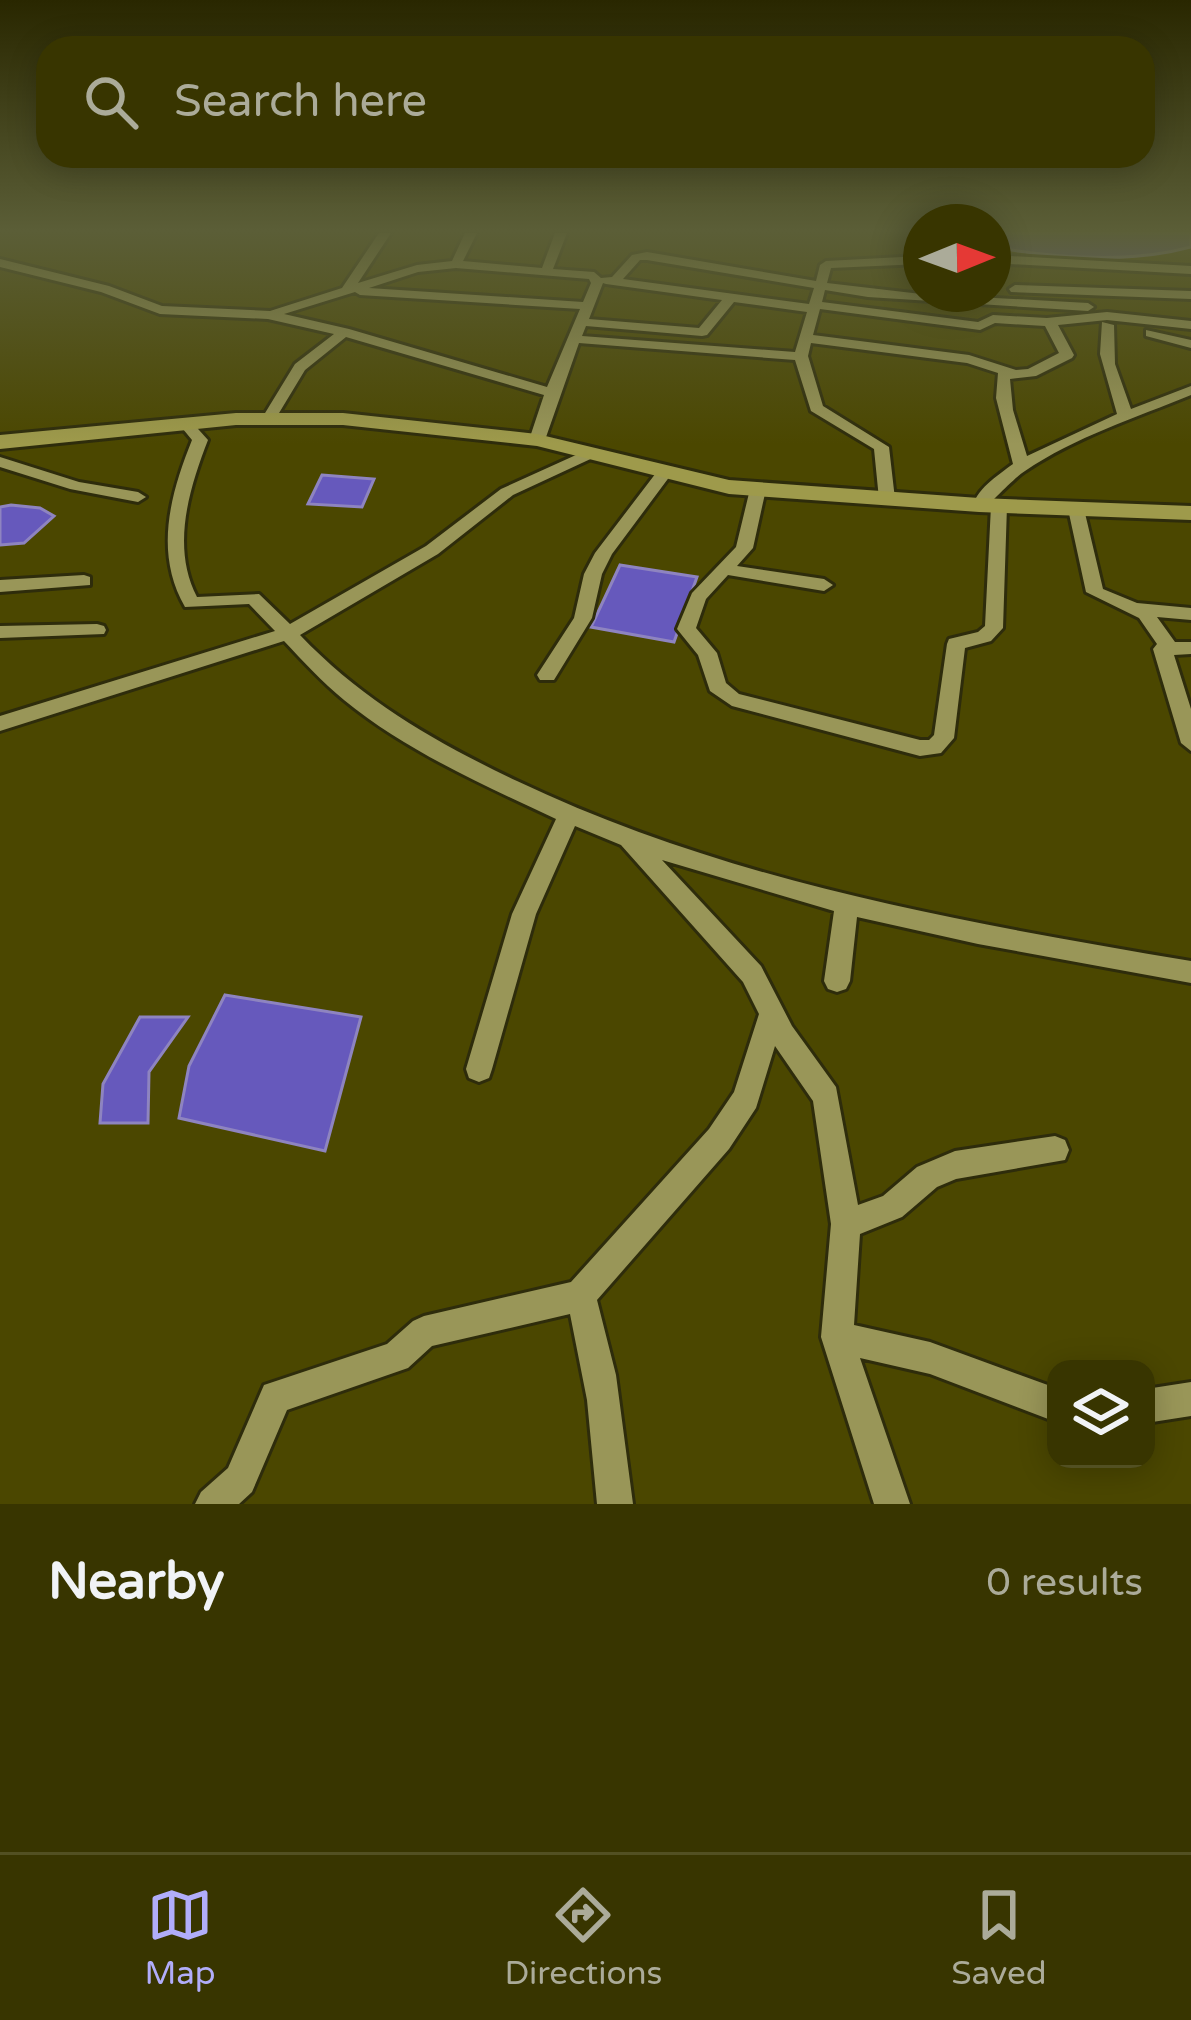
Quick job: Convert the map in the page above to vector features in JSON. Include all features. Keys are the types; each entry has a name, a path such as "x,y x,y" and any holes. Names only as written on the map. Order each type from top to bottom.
{"main road":[{"path":"0,442 185,423 343,419 537,440 758,489 989,506 1191,513"}],"street":[{"path":"145,303 160,310 268,315 344,332 552,393"},
{"path":"268,315 305,303"},
{"path":"544,303 586,306"},
{"path":"537,440 587,303"},
{"path":"580,322 702,332 726,303"},
{"path":"778,303 975,325 993,319 1050,322 1089,312"},
{"path":"815,303 801,356 816,408 881,447 886,499"},
{"path":"986,303 1191,325"},
{"path":"1087,303 1089,312 1107,326 1191,344"},
{"path":"805,338 969,358 1011,373 1031,373 1067,355 1050,322"},
{"path":"1107,326 1105,365 1121,392 1124,415"},
{"path":"268,418 300,367 344,332"},
{"path":"573,339 801,356"},
{"path":"1011,373 1004,376 1001,393 1016,431 1021,467"},
{"path":"758,489 744,548 698,597 686,629 707,653 717,686 726,697 934,748 944,738 956,644 984,637 994,628 989,506 994,483 1124,415 1186,396"},
{"path":"185,423 200,440 182,482 177,584 191,603 253,598 291,632 314,666 374,712 458,761 630,842 847,905 1000,941 1191,973"},
{"path":"0,724 291,632 412,564 507,491 592,453"},
{"path":"0,462 76,486 138,497"},
{"path":"547,675 584,618 593,574 604,553 665,472"},
{"path":"1076,509 1096,592 1154,622 1168,646"},
{"path":"725,569 824,585"},
{"path":"0,586 84,581"},
{"path":"1136,609 1191,614"},
{"path":"0,632 97,630"},
{"path":"1168,646 1191,648"},
{"path":"1168,646 1163,656 1191,742"},
{"path":"478,1070 524,914 568,816"},
{"path":"630,842 739,958 826,1096 846,1224 837,1337 892,1504"},
{"path":"838,981 847,905"},
{"path":"213,1504 240,1480 276,1396 397,1357 424,1331 580,1296 728,1126 746,1099 772,1013"},
{"path":"846,1224 892,1207 927,1177 955,1165 1055,1150"},
{"path":"580,1296 597,1349 609,1413 615,1504"},
{"path":"837,1337 930,1358 1047,1402"},
{"path":"1155,1405 1191,1399"}],"shaded area":[{"path":"322,475 374,479 362,507 308,504"},
{"path":"0,507 40,508 54,516 24,543 0,545"},
{"path":"620,565 697,577 674,642 591,627"},
{"path":"225,995 361,1017 325,1151 179,1118 189,1066"},
{"path":"140,1017 188,1017 149,1072 148,1123 100,1123 103,1084"}]}
